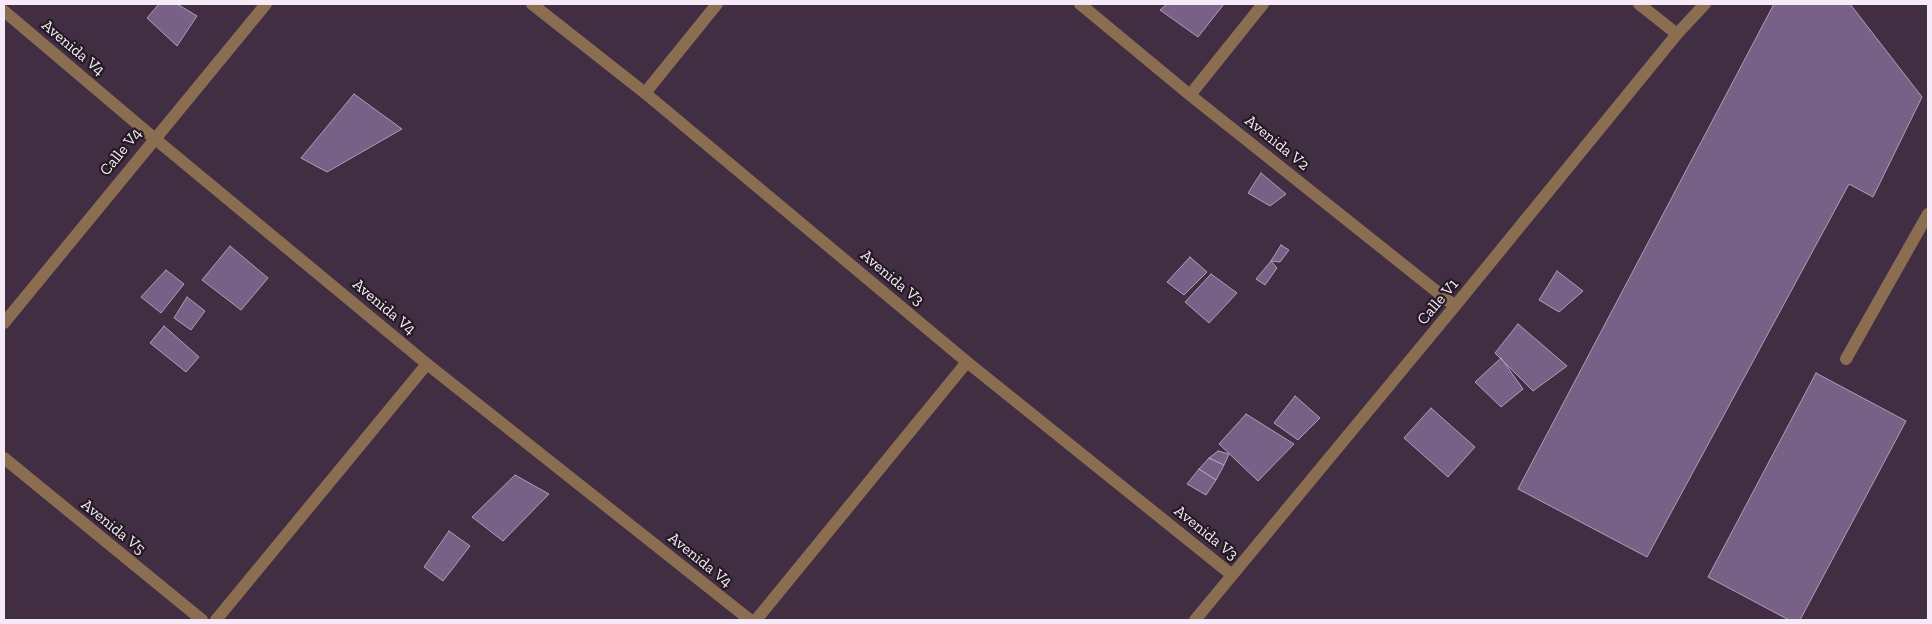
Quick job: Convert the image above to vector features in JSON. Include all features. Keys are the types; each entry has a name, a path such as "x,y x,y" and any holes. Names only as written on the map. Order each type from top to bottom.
{"street":[{"name":"Calle V4","path":"4,323 154,138 266,4"},
{"name":"Avenida V3","path":"532,4 644,93 967,362 1232,575"},
{"path":"644,93 717,4"},
{"name":"Avenida V2","path":"1080,4 1190,95 1456,306"},
{"path":"1190,95 1263,4"},
{"path":"1639,4 1677,34"},
{"name":"Calle V1","path":"1195,620 1456,306 1677,34 1705,4"},
{"name":"Avenida V4","path":"4,11 427,364 750,620"},
{"path":"1846,360 1928,214"},
{"path":"756,620 967,362"},
{"path":"216,620 427,364"},
{"name":"Avenida V5","path":"4,458 202,620"}],"building":[{"path":"159,4 177,4 197,16 177,46 147,18"},
{"path":"1167,4 1224,4 1198,37 1160,10"},
{"path":"1774,4 1850,4 1922,97 1873,197 1849,184 1647,557 1518,489"},
{"path":"354,94 402,129 327,172 301,158"},
{"path":"1261,173 1286,194 1270,206 1248,193"},
{"path":"1281,245 1289,250 1280,262 1271,261"},
{"path":"230,246 268,278 241,310 202,280"},
{"path":"1190,257 1207,272 1184,295 1167,282"},
{"path":"1271,261 1277,268 1265,285 1256,279"},
{"path":"166,270 184,284 161,313 141,297"},
{"path":"1557,271 1583,291 1559,312 1539,300"},
{"path":"1211,274 1237,293 1209,323 1185,302"},
{"path":"187,297 205,311 191,330 174,318"},
{"path":"1518,324 1567,366 1533,391 1495,353"},
{"path":"164,326 199,357 186,372 150,343"},
{"path":"1501,358 1523,389 1501,407 1475,382"},
{"path":"1816,373 1906,421 1800,620 1789,620 1708,577"},
{"path":"1295,396 1320,418 1298,440 1274,423"},
{"path":"1431,408 1475,447 1448,477 1404,438"},
{"path":"1246,414 1294,444 1258,481 1219,444"},
{"path":"1218,451 1229,454 1224,465 1209,458"},
{"path":"1209,458 1224,465 1216,480 1199,469"},
{"path":"1199,469 1216,480 1206,495 1187,484"},
{"path":"515,475 549,494 503,541 472,517"},
{"path":"449,531 470,546 443,581 424,567"}]}
